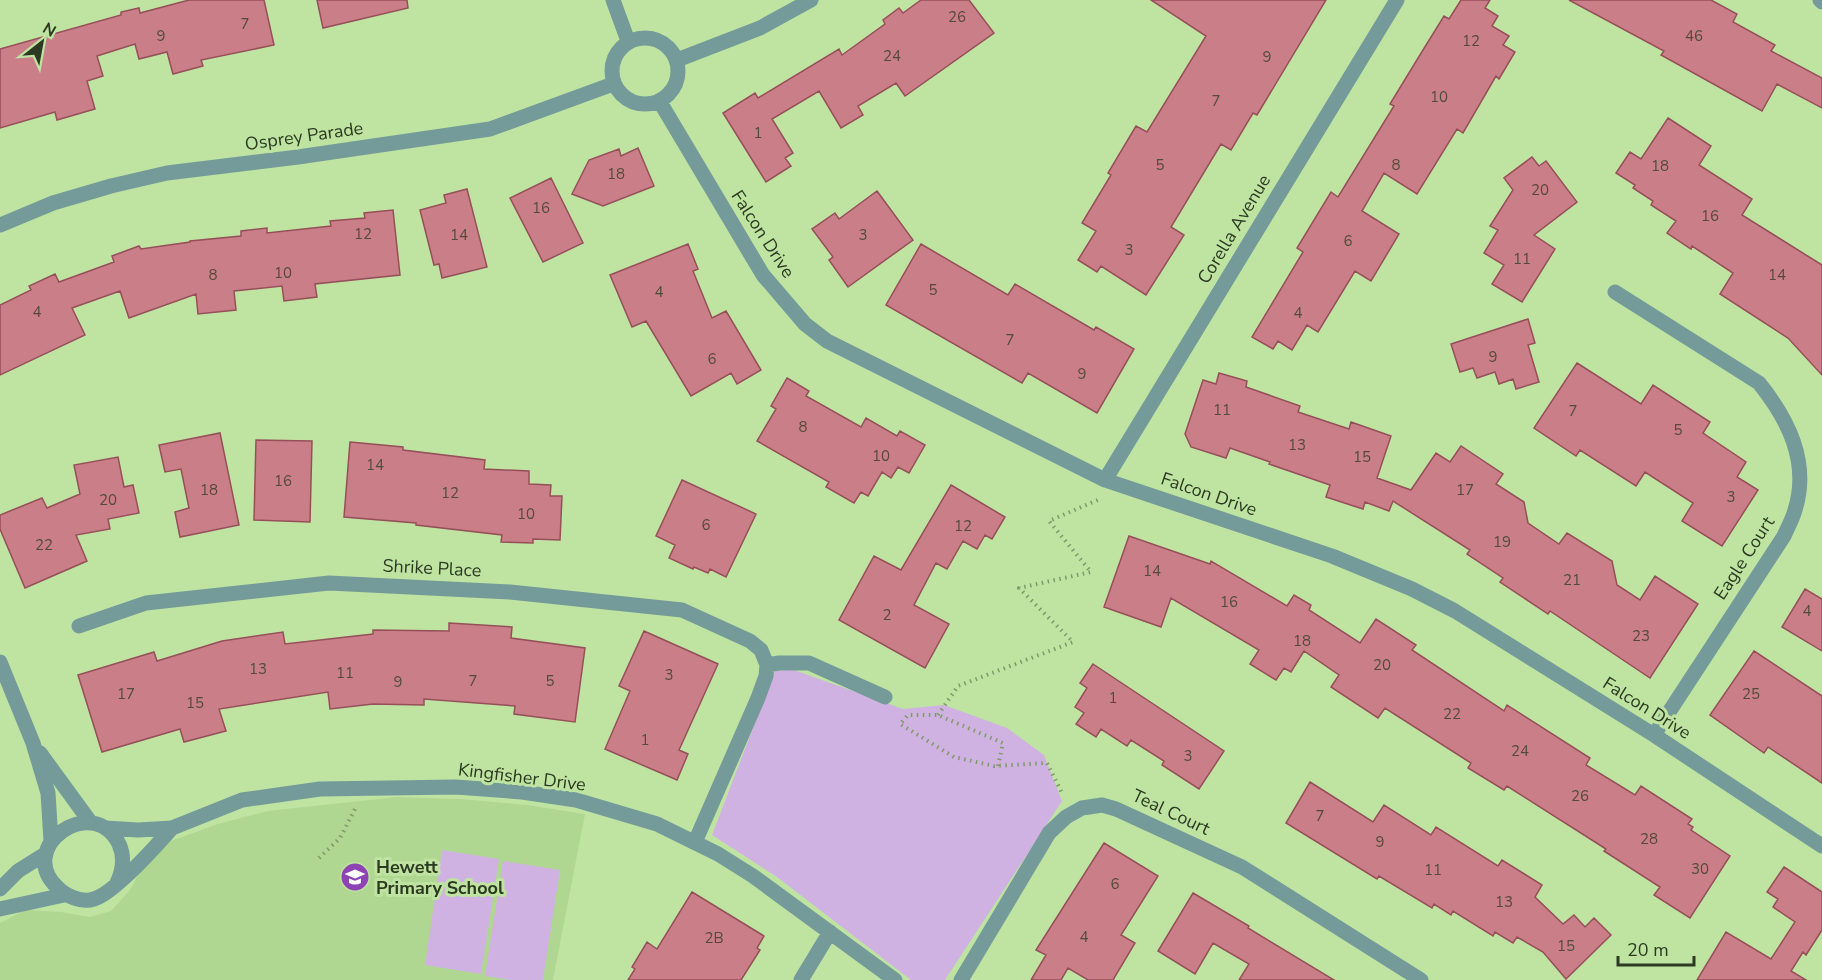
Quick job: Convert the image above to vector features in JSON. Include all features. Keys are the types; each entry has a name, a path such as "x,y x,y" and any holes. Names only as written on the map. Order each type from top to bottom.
{"street":[{"path":"613,0 628,41"},
{"path":"677,60 760,28 811,0"},
{"name":"Corella Avenue","path":"1105,480 1397,0"},
{"path":"647,37 665,44 677,60 678,76 672,91 660,102 642,105 624,99 613,84 611,68 613,60 616,52 628,41 647,37"},
{"name":"Osprey Parade","path":"0,225 53,203 167,173 298,157 490,129 613,84"},
{"name":"Falcon Drive","path":"660,102 763,275 805,324 828,341 1105,480 1332,556 1412,589 1455,611 1653,735 1822,846"},
{"name":"Eagle Court","path":"1615,292 1759,383 1777,405 1790,428 1798,456 1800,484 1796,509 1784,536 1653,735"},
{"name":"Shrike Place","path":"79,626 146,603 329,583 510,592 682,610 750,641 761,650 768,665"},
{"path":"0,662 33,743 48,793 46,871 52,883 64,895 80,900 94,899 117,884 123,866 123,852 116,839 98,826 33,743"},
{"path":"695,842 758,698 768,665 809,663 885,697"},
{"name":"Kingfisher Drive","path":"98,826 138,830 172,828 242,800 320,789 456,787 522,792 576,800 657,824 695,842 753,876 895,980"},
{"name":"Teal Court","path":"961,980 1049,833 1066,817 1082,808 1102,806 1133,816 1242,867 1421,980"},
{"path":"0,889 48,847 64,829 75,823 98,826"},
{"name":"Kingfisher Drive","path":"117,884 151,853 172,828"},
{"path":"0,909 64,895"},
{"path":"801,980 830,932"}],"path":[{"path":"938,715 958,686 1073,642 1019,588 1091,572 1048,521 1107,496"},
{"path":"998,766 1003,743 938,715 908,715 900,724 954,757 998,766 1047,763 1062,793"},
{"path":"319,858 340,838 356,809"}],"shaded area":[{"path":"794,670 903,709 944,705 1007,728 1044,755 1062,801 945,980 911,980 777,877 712,835 775,671"},
{"name":"Hewett Primary School","path":"396,797 461,799 527,805 585,814 553,980 0,980 0,923 25,910 61,912 90,917 111,911 130,890 143,865 165,843 218,824 268,811"},
{"path":"442,850 499,859 481,974 425,965"},
{"path":"503,861 560,870 543,980 512,980 485,976"}],"building":[{"path":"189,0 264,0 274,45 201,60 203,66 173,74 167,52 139,59 135,44 97,56 103,76 87,81 95,109 57,120 55,112 0,128 0,49 121,15 121,12 139,8 140,13"},
{"path":"317,0 407,0 408,8 323,28"},
{"path":"921,0 969,0 994,33 905,96 896,83 858,106 863,115 841,128 819,91 772,119 793,153 785,158 791,166 766,182 723,113 755,93 758,98 839,49 842,55 885,24 883,20 899,8 903,13"},
{"path":"1151,0 1326,0 1257,115 1253,113 1231,150 1221,144 1171,227 1184,235 1146,295 1101,266 1097,272 1078,260 1096,231 1082,223 1111,175 1108,173 1136,126 1147,132 1206,36"},
{"path":"1461,0 1490,0 1485,8 1498,16 1492,26 1509,36 1503,45 1515,52 1499,79 1496,76 1463,133 1457,129 1417,194 1384,173 1362,211 1399,234 1371,281 1355,271 1318,332 1307,325 1292,350 1278,341 1273,349 1252,337 1303,252 1297,248 1331,192 1338,197 1394,106 1390,104 1444,16 1449,19"},
{"path":"1569,0 1711,0 1737,14 1733,22 1775,45 1771,51 1822,78 1822,108 1777,84 1762,111 1661,55 1664,51"},
{"path":"1668,118 1711,146 1699,165 1752,199 1742,215 1822,265 1822,375 1788,338 1720,294 1733,273 1692,246 1691,249 1667,233 1676,221 1651,205 1653,201 1633,188 1635,185 1616,173 1630,152 1641,159"},
{"path":"638,148 654,186 603,206 572,194 589,160 619,149 621,156"},
{"path":"1532,157 1539,166 1546,161 1577,202 1534,235 1555,249 1522,302 1492,284 1504,265 1484,253 1498,230 1490,226 1513,190 1504,178"},
{"path":"551,178 583,243 543,262 510,198"},
{"path":"467,189 487,267 442,278 439,264 434,265 420,210 446,203 444,195"},
{"path":"877,191 913,240 848,287 829,260 833,257 812,229 835,213 839,219"},
{"path":"393,210 400,275 315,284 317,297 284,301 282,286 234,291 236,310 198,314 196,294 129,318 120,291 72,308 85,335 0,375 0,305 31,290 29,286 55,274 59,282 114,262 112,256 139,246 141,249 241,236 241,231 267,228 267,233 331,226 330,221 365,218 364,213"},
{"path":"688,244 698,269 693,271 712,318 726,311 761,370 737,384 731,373 691,396 646,321 632,327 610,275"},
{"path":"921,244 1008,295 1015,284 1094,330 1096,327 1134,349 1097,413 1028,373 1022,383 886,305"},
{"path":"1528,319 1535,343 1528,345 1539,382 1516,389 1513,379 1499,384 1495,372 1477,378 1473,368 1460,372 1451,344"},
{"path":"1577,363 1641,404 1653,385 1710,422 1703,433 1746,462 1737,477 1758,490 1722,546 1682,521 1693,503 1645,472 1636,486 1580,450 1576,456 1534,428"},
{"path":"1219,373 1247,381 1246,387 1300,406 1298,412 1349,429 1351,422 1391,436 1377,478 1411,490 1436,453 1450,462 1461,446 1503,474 1496,484 1524,502 1528,523 1559,544 1567,533 1612,561 1617,585 1640,600 1655,576 1698,604 1650,678 1550,611 1548,614 1500,582 1503,578 1467,554 1470,550 1393,501 1389,511 1365,502 1363,509 1326,497 1330,485 1269,464 1270,462 1230,448 1226,458 1191,447 1185,434 1203,380 1216,384"},
{"path":"787,378 809,391 806,396 861,427 866,418 897,436 900,431 925,445 909,473 898,467 891,478 882,472 868,496 861,492 854,503 826,487 829,482 757,441 776,409 771,406"},
{"path":"220,433 239,525 180,537 175,512 189,508 181,469 165,472 159,445"},
{"path":"256,440 312,441 310,522 254,520"},
{"path":"350,442 403,447 403,450 485,460 484,469 529,471 529,484 551,485 550,496 562,496 560,540 533,539 533,543 501,542 502,535 416,525 416,523 344,517"},
{"path":"118,457 124,487 133,485 139,513 108,519 110,529 76,535 87,561 25,588 0,529 0,515 42,498 47,508 80,494 74,465"},
{"path":"682,480 756,514 726,577 710,569 708,573 694,567 693,569 669,558 675,545 656,536"},
{"path":"951,485 1005,517 992,539 985,535 977,549 963,541 947,569 936,563 914,605 949,624 925,668 839,620 874,556 901,570"},
{"path":"1129,536 1210,564 1211,561 1287,606 1294,595 1311,605 1309,610 1360,643 1376,619 1416,645 1412,650 1504,711 1507,705 1590,758 1586,765 1635,795 1641,786 1692,819 1688,824 1693,827 1691,830 1730,856 1690,918 1654,895 1660,887 1604,851 1606,849 1507,786 1504,790 1468,768 1471,763 1385,708 1378,718 1331,687 1339,675 1304,651 1291,672 1284,668 1276,680 1250,664 1259,650 1171,598 1161,627 1104,607"},
{"path":"1805,589 1822,599 1822,651 1782,627"},
{"path":"449,623 512,627 511,638 585,648 575,722 514,714 515,706 424,699 424,705 373,704 330,709 328,692 219,709 226,731 184,742 180,729 102,752 78,675 154,652 157,661 222,641 283,632 285,644 373,634 373,630 449,631"},
{"path":"644,631 718,664 679,750 688,754 677,780 605,749 630,691 619,686"},
{"path":"1754,651 1822,696 1822,783 1768,747 1764,753 1710,715"},
{"path":"1093,664 1224,751 1199,789 1162,765 1164,761 1131,740 1127,746 1101,729 1096,737 1076,724 1084,713 1075,707 1087,688 1080,683"},
{"path":"1310,782 1373,822 1384,805 1431,835 1436,827 1498,866 1502,860 1542,885 1535,897 1563,924 1574,915 1585,927 1594,918 1611,935 1566,979 1543,952 1517,937 1513,943 1495,932 1493,936 1453,911 1451,915 1434,904 1432,908 1379,876 1377,879 1286,823"},
{"path":"1104,843 1158,876 1121,935 1135,943 1113,980 1088,980 1068,968 1061,980 1031,980 1046,955 1036,950"},
{"path":"1784,867 1822,892 1822,930 1806,955 1803,952 1791,971 1806,980 1697,980 1726,932 1771,959 1795,922 1773,907 1778,899 1767,892"},
{"path":"692,892 764,936 757,948 760,950 741,980 628,980 635,969 632,967 647,942 657,949"},
{"path":"1193,893 1334,980 1239,980 1249,964 1213,943 1195,974 1158,951"}],"place":[{"name":"Hewett Primary School","path":"355,877"}]}
